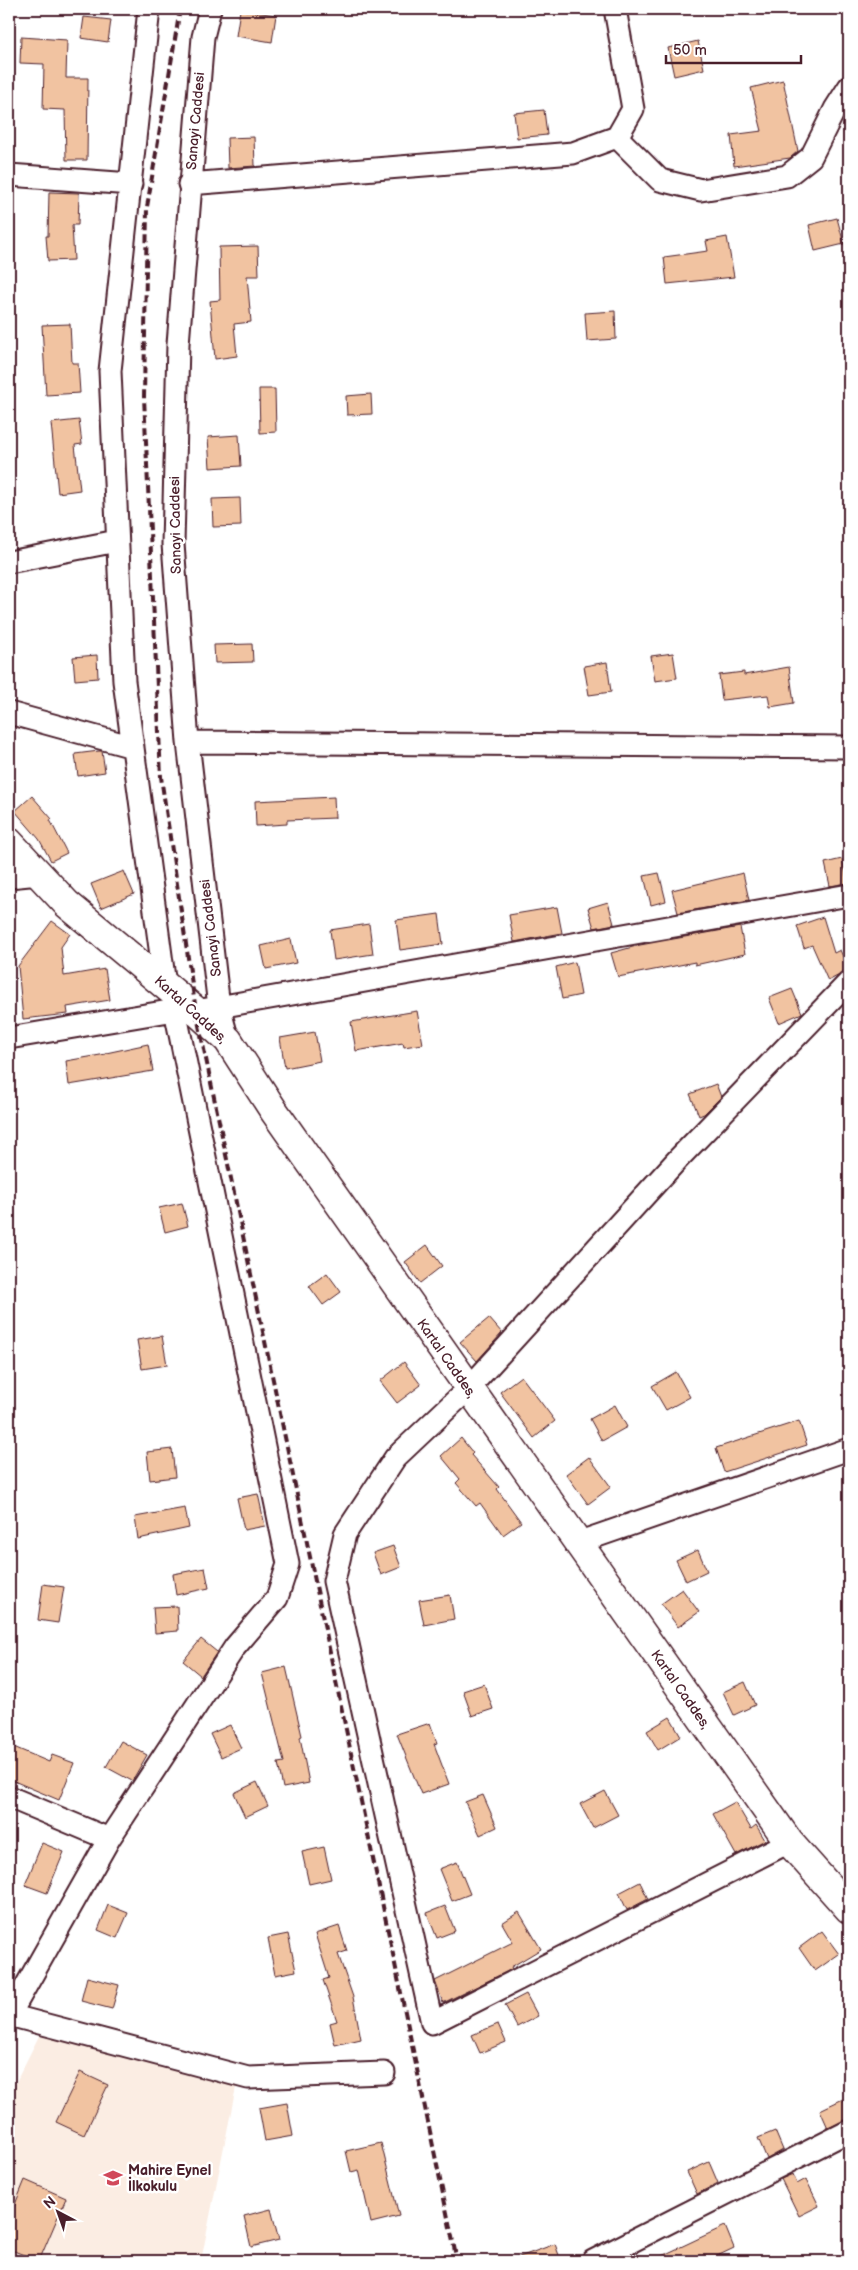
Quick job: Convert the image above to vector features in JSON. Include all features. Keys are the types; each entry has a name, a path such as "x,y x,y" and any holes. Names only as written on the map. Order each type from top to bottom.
{"main road":[{"name":"Kartal Caddes,","path":"9,842 67,904 197,1009 228,1040 274,1111 788,1842 849,1908"}],"street":[{"path":"149,9 110,371 124,681 165,985"},
{"name":"Sanayi Caddesi","path":"9,2015 109,1839 235,1647 277,1598 288,1564 197,1009 188,742 173,544 178,344 203,36 210,9"},
{"path":"190,184 573,153 617,137 633,109 615,9"},
{"path":"617,137 660,180 701,190 787,176 811,157 835,109 849,87"},
{"path":"9,175 131,184"},
{"path":"9,562 117,541"},
{"path":"9,713 133,747"},
{"path":"188,742 849,747"},
{"path":"9,877 39,874"},
{"path":"9,1038 197,1009 849,895"},
{"path":"788,1842 432,2023 334,1581 345,1534 395,1458 469,1388 679,1158 849,982"},
{"path":"577,1543 849,1449"},
{"path":"9,1797 109,1839"},
{"path":"9,2015 248,2078 384,2073"},
{"path":"593,2261 849,2131"}],"shaded area":[{"name":"Mahire Eynel İlkokulu","path":"39,2036 238,2077 201,2261 9,2261 9,2096"}],"building":[{"path":"240,10 276,15 272,42 236,36"},
{"path":"84,17 111,20 108,42 81,38"},
{"path":"21,37 67,40 66,78 88,78 87,160 66,160 65,110 43,109 44,64 20,63"},
{"path":"698,41 704,69 674,76 668,48"},
{"path":"783,80 798,151 790,158 734,166 731,135 762,131 751,88"},
{"path":"544,110 547,135 517,138 514,113"},
{"path":"254,137 255,166 228,168 227,138"},
{"path":"49,192 79,193 78,225 72,225 74,260 48,261 46,236 48,236"},
{"path":"837,218 844,244 815,251 809,225"},
{"path":"727,237 734,277 667,284 664,257 708,251 706,241"},
{"path":"258,246 259,276 247,276 251,322 234,324 237,356 215,359 210,301 220,300 219,247"},
{"path":"615,311 616,339 587,341 585,313"},
{"path":"70,324 72,363 78,363 80,393 46,395 42,325"},
{"path":"259,389 275,389 276,432 260,433"},
{"path":"371,394 372,414 347,415 346,396"},
{"path":"79,420 82,444 75,445 80,490 58,493 51,423"},
{"path":"239,435 241,466 210,468 208,437"},
{"path":"240,498 241,526 213,527 212,499"},
{"path":"252,644 253,662 215,663 214,645"},
{"path":"673,653 677,678 655,681 651,656"},
{"path":"97,655 98,678 75,680 73,657"},
{"path":"607,662 611,692 589,695 584,666"},
{"path":"789,667 794,703 770,707 768,695 722,700 719,675 744,672 744,675"},
{"path":"102,751 105,772 78,776 75,754"},
{"path":"32,796 52,819 50,820 67,853 51,861 39,839 15,811"},
{"path":"334,797 335,818 287,820 287,824 256,826 255,801"},
{"path":"842,859 848,883 830,886 825,863"},
{"path":"124,871 134,894 101,908 91,884"},
{"path":"659,873 666,901 651,905 644,876"},
{"path":"743,873 749,900 678,913 672,890"},
{"path":"608,902 614,924 594,928 588,908"},
{"path":"557,907 562,933 514,942 509,915"},
{"path":"439,914 443,944 400,950 396,920"},
{"path":"823,917 834,953 840,950 849,970 828,981 812,945 804,948 797,926"},
{"path":"52,921 70,934 61,947 64,976 105,969 110,1000 67,1007 68,1014 23,1019 18,966"},
{"path":"369,924 373,954 334,960 330,930"},
{"path":"740,927 745,954 695,965 695,962 618,977 611,953 640,945"},
{"path":"291,939 296,963 266,969 261,946"},
{"path":"575,962 581,995 562,999 556,967"},
{"path":"792,989 802,1013 779,1023 769,998"},
{"path":"417,1011 423,1044 404,1047 403,1043 356,1051 351,1022"},
{"path":"315,1032 320,1061 285,1068 280,1038"},
{"path":"148,1044 153,1071 69,1085 66,1061"},
{"path":"716,1084 721,1097 704,1114 699,1116 690,1094"},
{"path":"182,1203 188,1226 165,1232 159,1208"},
{"path":"427,1245 442,1266 420,1283 405,1262"},
{"path":"327,1273 341,1292 323,1305 309,1286"},
{"path":"489,1318 502,1333 477,1361 460,1342"},
{"path":"162,1336 167,1365 142,1369 137,1340"},
{"path":"404,1362 421,1385 397,1403 380,1381"},
{"path":"676,1372 690,1397 666,1410 652,1386"},
{"path":"521,1376 555,1421 534,1438 500,1392"},
{"path":"615,1405 627,1427 602,1441 590,1419"},
{"path":"799,1421 807,1445 724,1472 716,1448"},
{"path":"461,1438 473,1453 471,1455 499,1487 497,1489 521,1522 503,1535 480,1503 476,1506 456,1483 460,1479 441,1456"},
{"path":"172,1449 175,1477 150,1480 147,1452"},
{"path":"589,1457 611,1487 588,1504 566,1474"},
{"path":"258,1494 265,1526 244,1530 237,1498"},
{"path":"185,1508 189,1528 138,1539 135,1517"},
{"path":"393,1546 401,1567 381,1575 373,1553"},
{"path":"698,1550 707,1571 686,1581 676,1560"},
{"path":"205,1568 209,1588 176,1595 173,1574"},
{"path":"43,1584 64,1587 58,1623 38,1620"},
{"path":"682,1589 699,1612 678,1627 661,1604"},
{"path":"450,1595 454,1619 424,1625 419,1600"},
{"path":"177,1606 178,1631 155,1633 153,1607"},
{"path":"201,1639 217,1652 201,1676 183,1661"},
{"path":"286,1667 302,1736 300,1737 309,1783 283,1788 278,1763 284,1762 262,1673"},
{"path":"745,1682 755,1705 734,1715 723,1692"},
{"path":"484,1684 493,1709 472,1716 463,1691"},
{"path":"670,1717 681,1736 658,1750 647,1731"},
{"path":"430,1723 437,1743 434,1744 449,1784 421,1794 397,1734"},
{"path":"230,1725 241,1748 221,1757 210,1734"},
{"path":"121,1741 147,1755 132,1781 106,1767"},
{"path":"9,1745 49,1762 52,1755 74,1763 59,1800 9,1779"},
{"path":"257,1782 268,1806 245,1817 234,1793"},
{"path":"605,1791 618,1815 593,1828 580,1804"},
{"path":"483,1795 497,1827 480,1835 465,1802"},
{"path":"735,1802 751,1829 756,1825 765,1840 736,1855 713,1814"},
{"path":"42,1843 64,1852 47,1893 25,1885"},
{"path":"324,1847 331,1879 309,1884 302,1852"},
{"path":"457,1862 470,1894 452,1901 439,1869"},
{"path":"640,1882 648,1899 627,1910 619,1893"},
{"path":"108,1905 128,1913 117,1938 98,1930"},
{"path":"445,1906 455,1931 437,1938 427,1913"},
{"path":"519,1912 541,1949 511,1967 512,1969 443,2003 435,1981 513,1942 502,1923"},
{"path":"339,1926 347,1951 338,1954 353,1997 361,2039 335,2045 330,2023 337,2021 323,1980 329,1978 315,1934"},
{"path":"822,1931 839,1954 815,1971 799,1948"},
{"path":"288,1934 296,1971 275,1975 268,1938"},
{"path":"87,1977 119,1985 112,2009 81,2001"},
{"path":"526,1994 538,2016 517,2027 505,2005"},
{"path":"498,2024 506,2042 480,2053 472,2035"},
{"path":"80,2072 108,2085 84,2135 56,2122"},
{"path":"843,2099 849,2113 849,2119 828,2128 820,2110"},
{"path":"287,2103 293,2136 265,2141 259,2108"},
{"path":"775,2131 783,2150 767,2159 758,2138"},
{"path":"381,2143 399,2216 371,2223 359,2170 351,2172 346,2151"},
{"path":"709,2162 718,2183 697,2194 687,2172"},
{"path":"793,2174 797,2184 806,2179 819,2206 799,2216 781,2179"},
{"path":"25,2180 66,2198 39,2261 9,2249 9,2219"},
{"path":"271,2209 279,2240 251,2247 244,2216"},
{"path":"725,2226 734,2248 713,2258 705,2261 651,2261"},
{"path":"555,2244 561,2261 514,2261 514,2259"}],"railway":[{"path":"180,9 147,207 144,397 161,777 196,1011 457,2261"}],"place":[{"name":"Mahire Eynel İlkokulu","path":"113,2178"}]}
